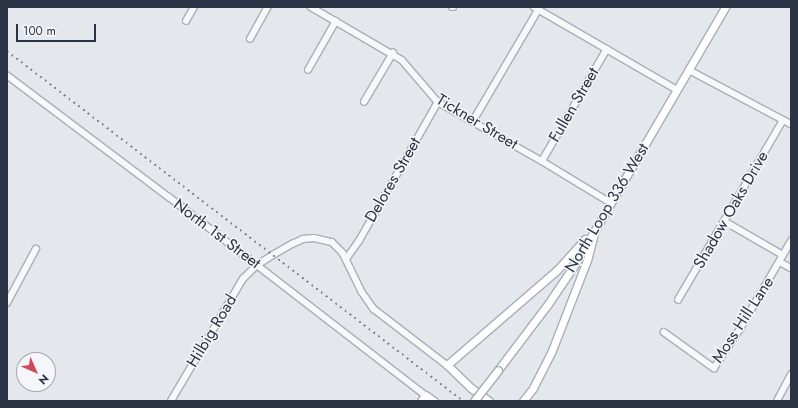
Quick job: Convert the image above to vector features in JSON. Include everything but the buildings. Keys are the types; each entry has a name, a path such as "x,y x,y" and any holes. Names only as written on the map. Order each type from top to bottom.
{"main road":[{"name":"North Loop 336 West","path":"474,401 557,291 611,203 726,7"},
{"path":"489,401 471,388 447,365 557,270 595,229"},
{"path":"523,401 533,388 551,353 588,260 595,229"},
{"path":"423,398 434,401"}],"street":[{"path":"186,21 194,7"},
{"path":"250,39 268,7"},
{"name":"Tickner Street","path":"311,7 393,53 402,60 438,102 542,161 611,203"},
{"path":"473,121 536,8 677,90"},
{"path":"308,70 336,21"},
{"name":"Fullen Street","path":"542,161 607,49"},
{"path":"364,102 393,53"},
{"path":"689,70 791,124"},
{"name":"North 1st Street","path":"7,75 257,264 423,398"},
{"name":"Delores Street","path":"347,258 359,241 438,102"},
{"name":"Shadow Oaks Drive","path":"678,300 783,120"},
{"path":"724,221 783,254"},
{"name":"Hilbig Road","path":"171,401 243,279 257,264 292,244 304,239 314,238 332,242 347,258 362,292 374,309 447,365"},
{"name":"Moss Hill Lane","path":"664,332 714,368 780,262 791,241"},
{"path":"7,302 36,249"},
{"path":"780,262 791,268"},
{"path":"777,401 791,375"}],"railway":[{"path":"7,51 463,401"}]}
